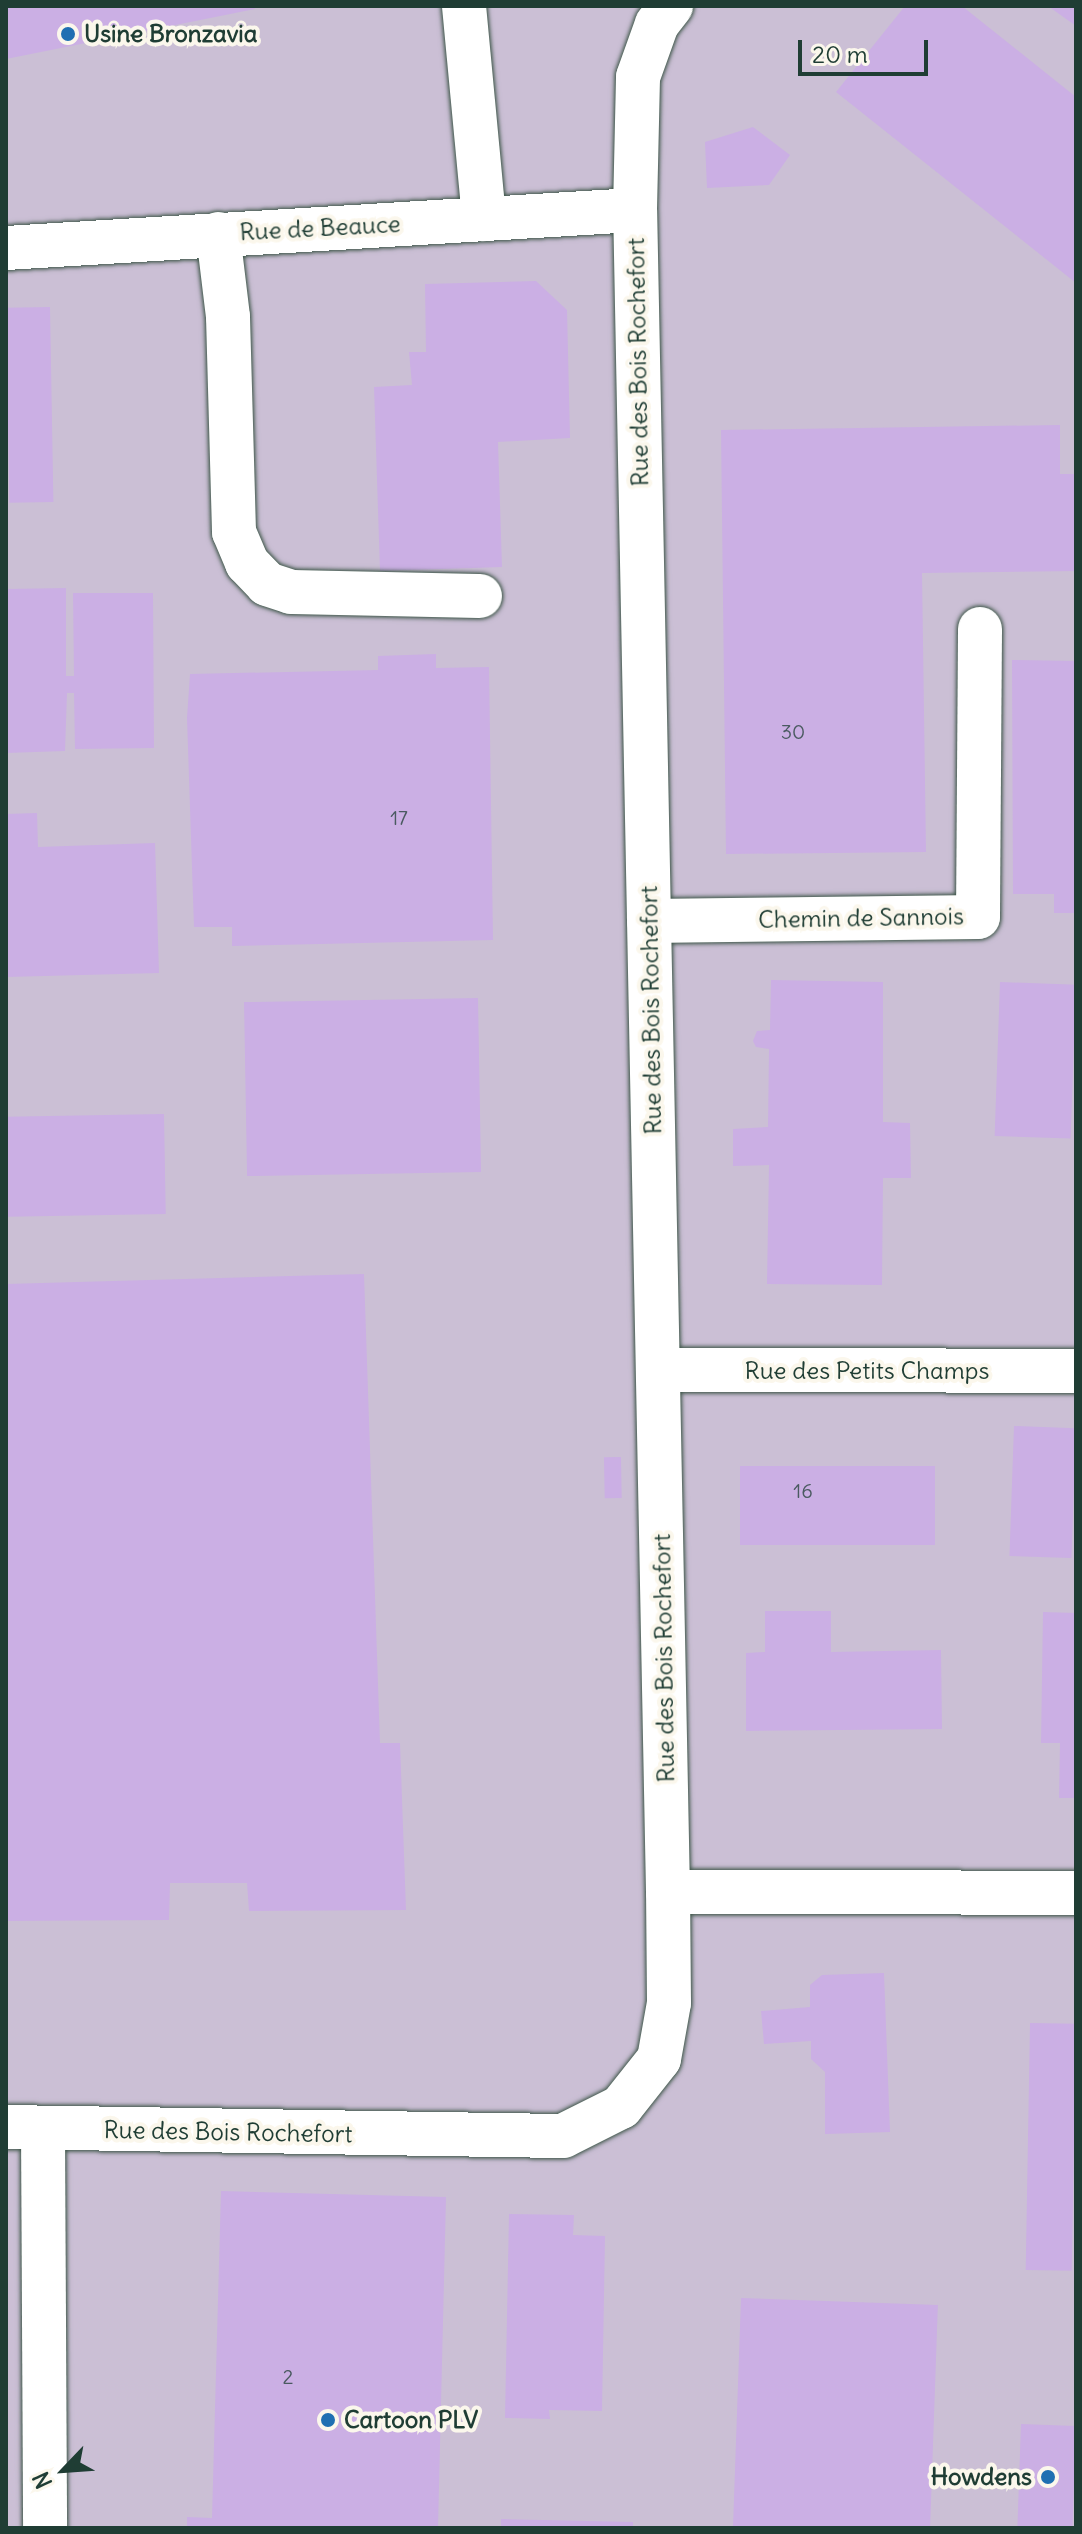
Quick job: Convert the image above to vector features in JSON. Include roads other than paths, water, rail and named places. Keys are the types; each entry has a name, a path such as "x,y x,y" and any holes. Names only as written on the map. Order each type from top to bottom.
{"street":[{"path":"464,6 484,219"},
{"name":"Rue des Bois Rochefort","path":"48,2521 24,2128 563,2136 621,2107 659,2059 669,2003 668,1892 635,210 638,77 657,24 671,6"},
{"name":"Rue de Beauce","path":"6,248 635,210"},
{"path":"218,234 228,317 234,532 247,563 267,584 291,592 480,596"},
{"name":"Chemin de Sannois","path":"649,921 978,917 980,629"},
{"name":"Rue des Petits Champs","path":"658,1370 1076,1371"},
{"path":"668,1892 1076,1893"}],"place":[{"name":"Usine Bronzavia","path":"68,34"},
{"name":"Cartoon PLV","path":"328,2420"},
{"name":"Howdens","path":"1048,2477"}]}
